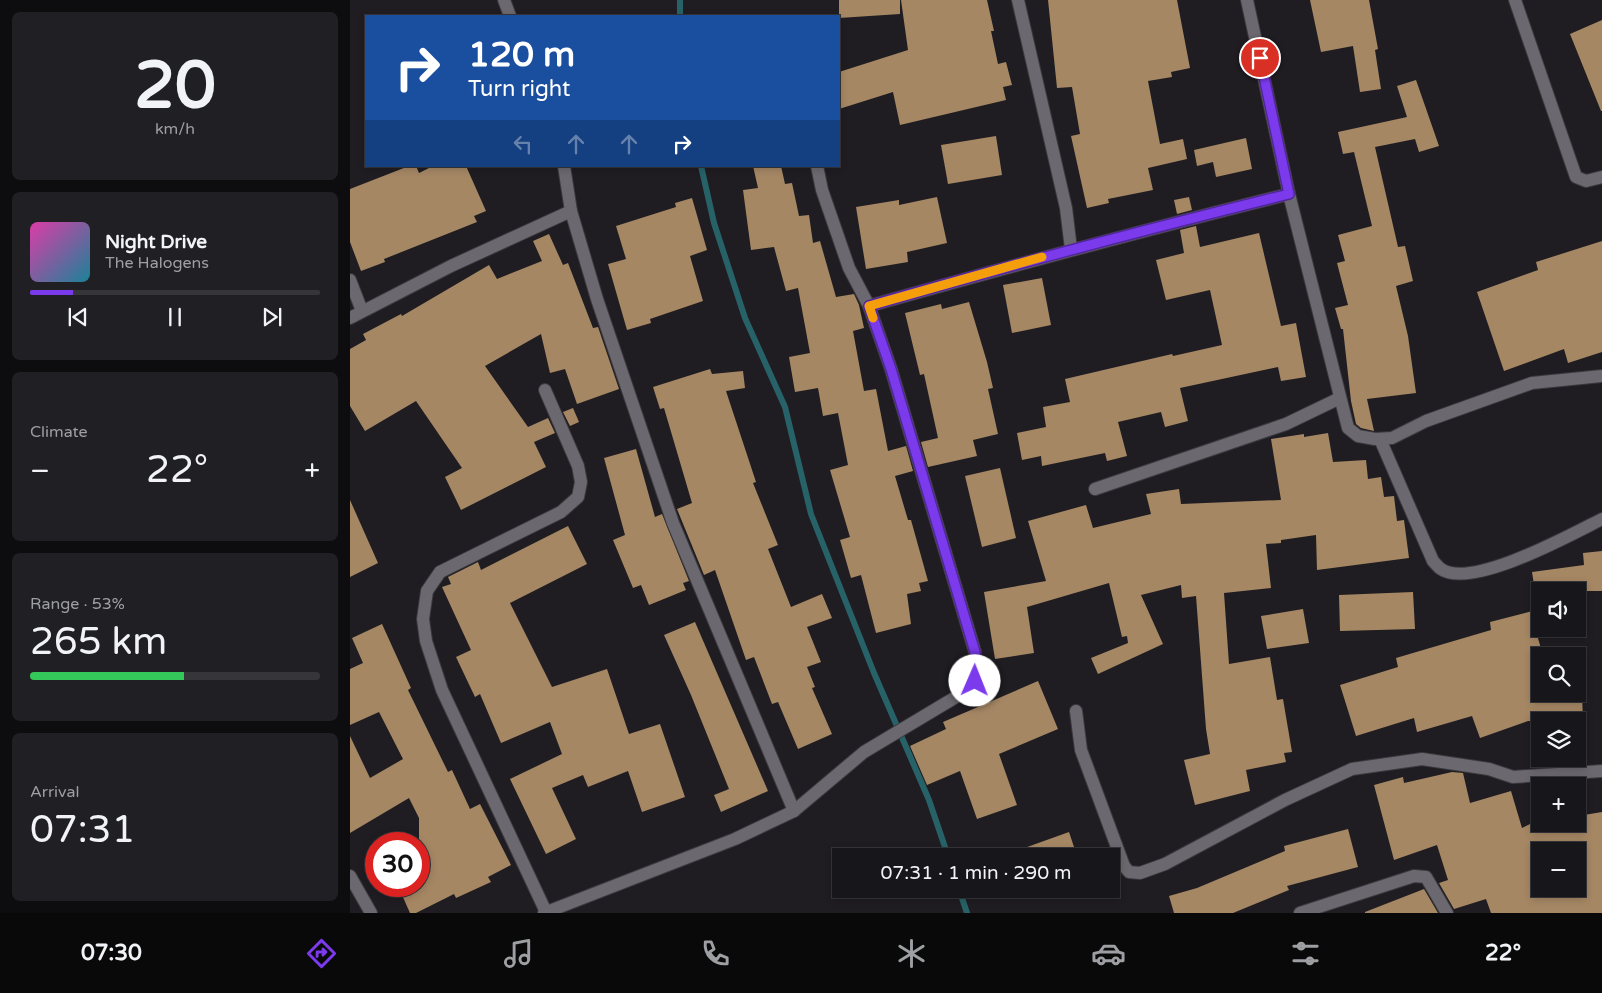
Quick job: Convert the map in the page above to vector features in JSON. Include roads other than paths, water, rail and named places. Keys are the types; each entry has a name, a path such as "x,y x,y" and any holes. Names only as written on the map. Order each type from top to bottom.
{"street":[{"path":"504,0 510,15"},
{"path":"1018,0 1066,208 1071,249"},
{"path":"1247,0 1289,194 1348,428 1358,436 1392,438 1426,421 1532,383 1602,376"},
{"path":"1515,0 1576,177 1586,180 1602,177"},
{"path":"564,167 571,210 597,299 673,523 794,811"},
{"path":"545,390 578,466 581,482 578,497 561,512 440,572 427,591 423,619 426,641 442,690 545,913 735,839 794,811 864,752 971,688 975,681 975,652 891,369 869,306 849,268 822,190 817,167"},
{"path":"869,306 1146,229 1289,194"},
{"path":"350,318 451,266 571,210"},
{"path":"350,280 362,311"},
{"path":"1096,489 1286,424 1340,398"},
{"path":"1380,438 1433,561 1440,569 1449,572 1484,571 1534,553 1602,519"},
{"path":"1076,711 1081,750 1124,866 1129,872 1140,873 1165,864 1285,800 1352,770 1422,759 1489,769 1513,777 1602,771"},
{"path":"350,876 371,913"},
{"path":"1300,913 1414,876 1426,877 1447,913"}],"waterway":[{"path":"680,0 680,15"},
{"path":"701,167 714,223 745,318 785,407 811,514 874,673 929,800 945,848"},
{"path":"962,898 967,913"}]}
